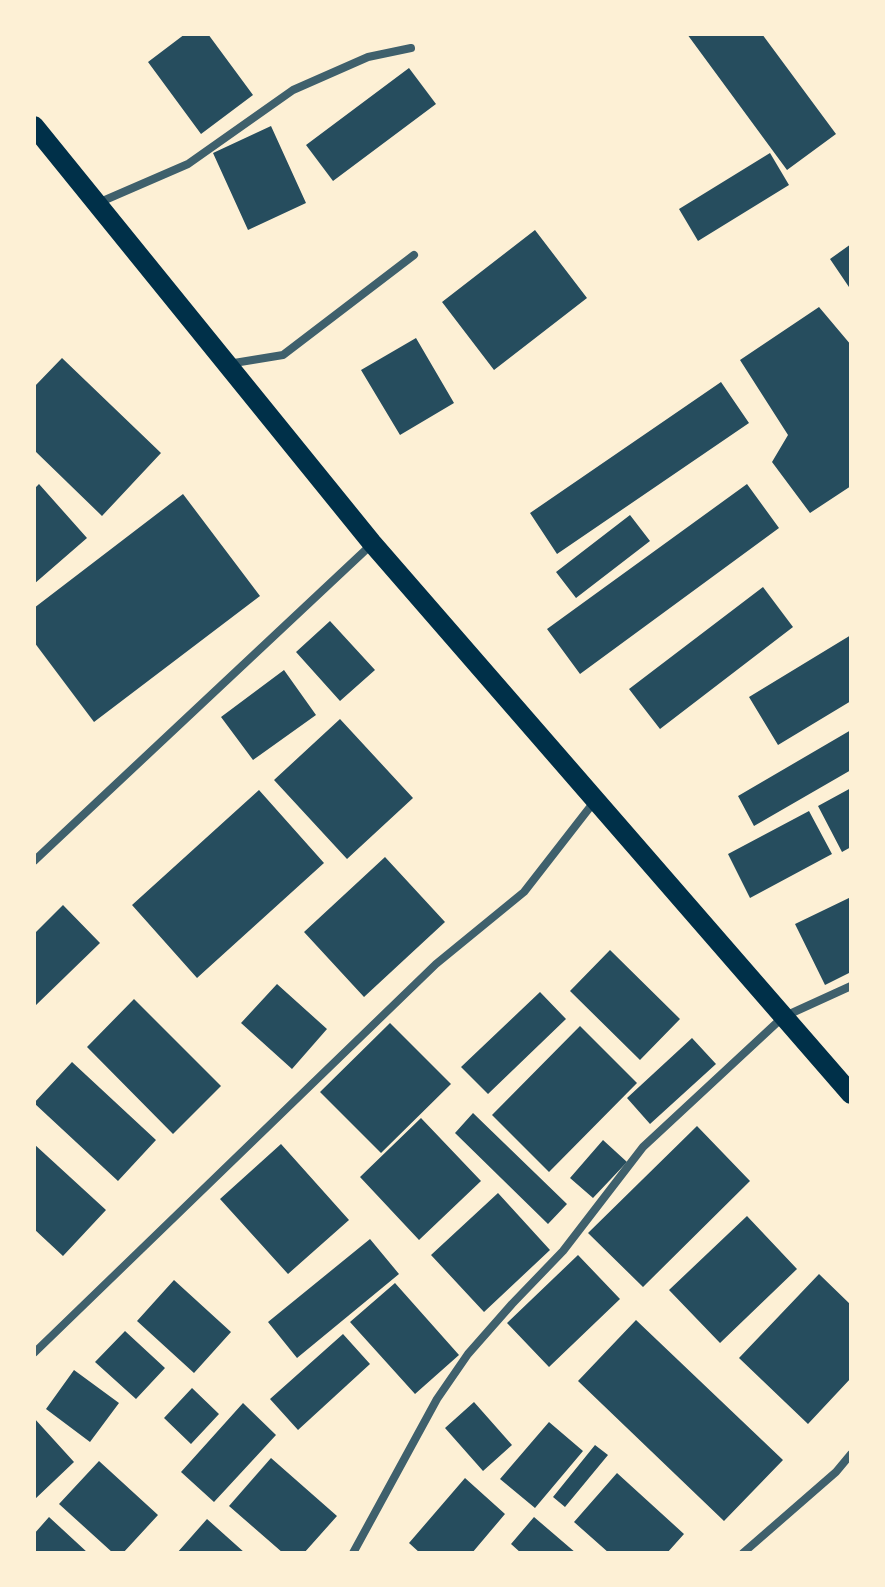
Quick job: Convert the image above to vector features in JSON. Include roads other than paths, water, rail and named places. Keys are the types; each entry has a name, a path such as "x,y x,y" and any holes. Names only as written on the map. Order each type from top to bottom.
{"main road":[{"path":"34,126 372,543 851,1094"}],"street":[{"path":"97,203 188,164 293,90 368,57 411,48"},
{"path":"228,364 283,355 414,255"},
{"path":"34,861 372,543"},
{"path":"34,1353 436,964 524,892 596,800"},
{"path":"353,1553 437,1399 468,1354 563,1251 643,1147 783,1017 851,986"},
{"path":"743,1553 836,1472 851,1454"}]}
